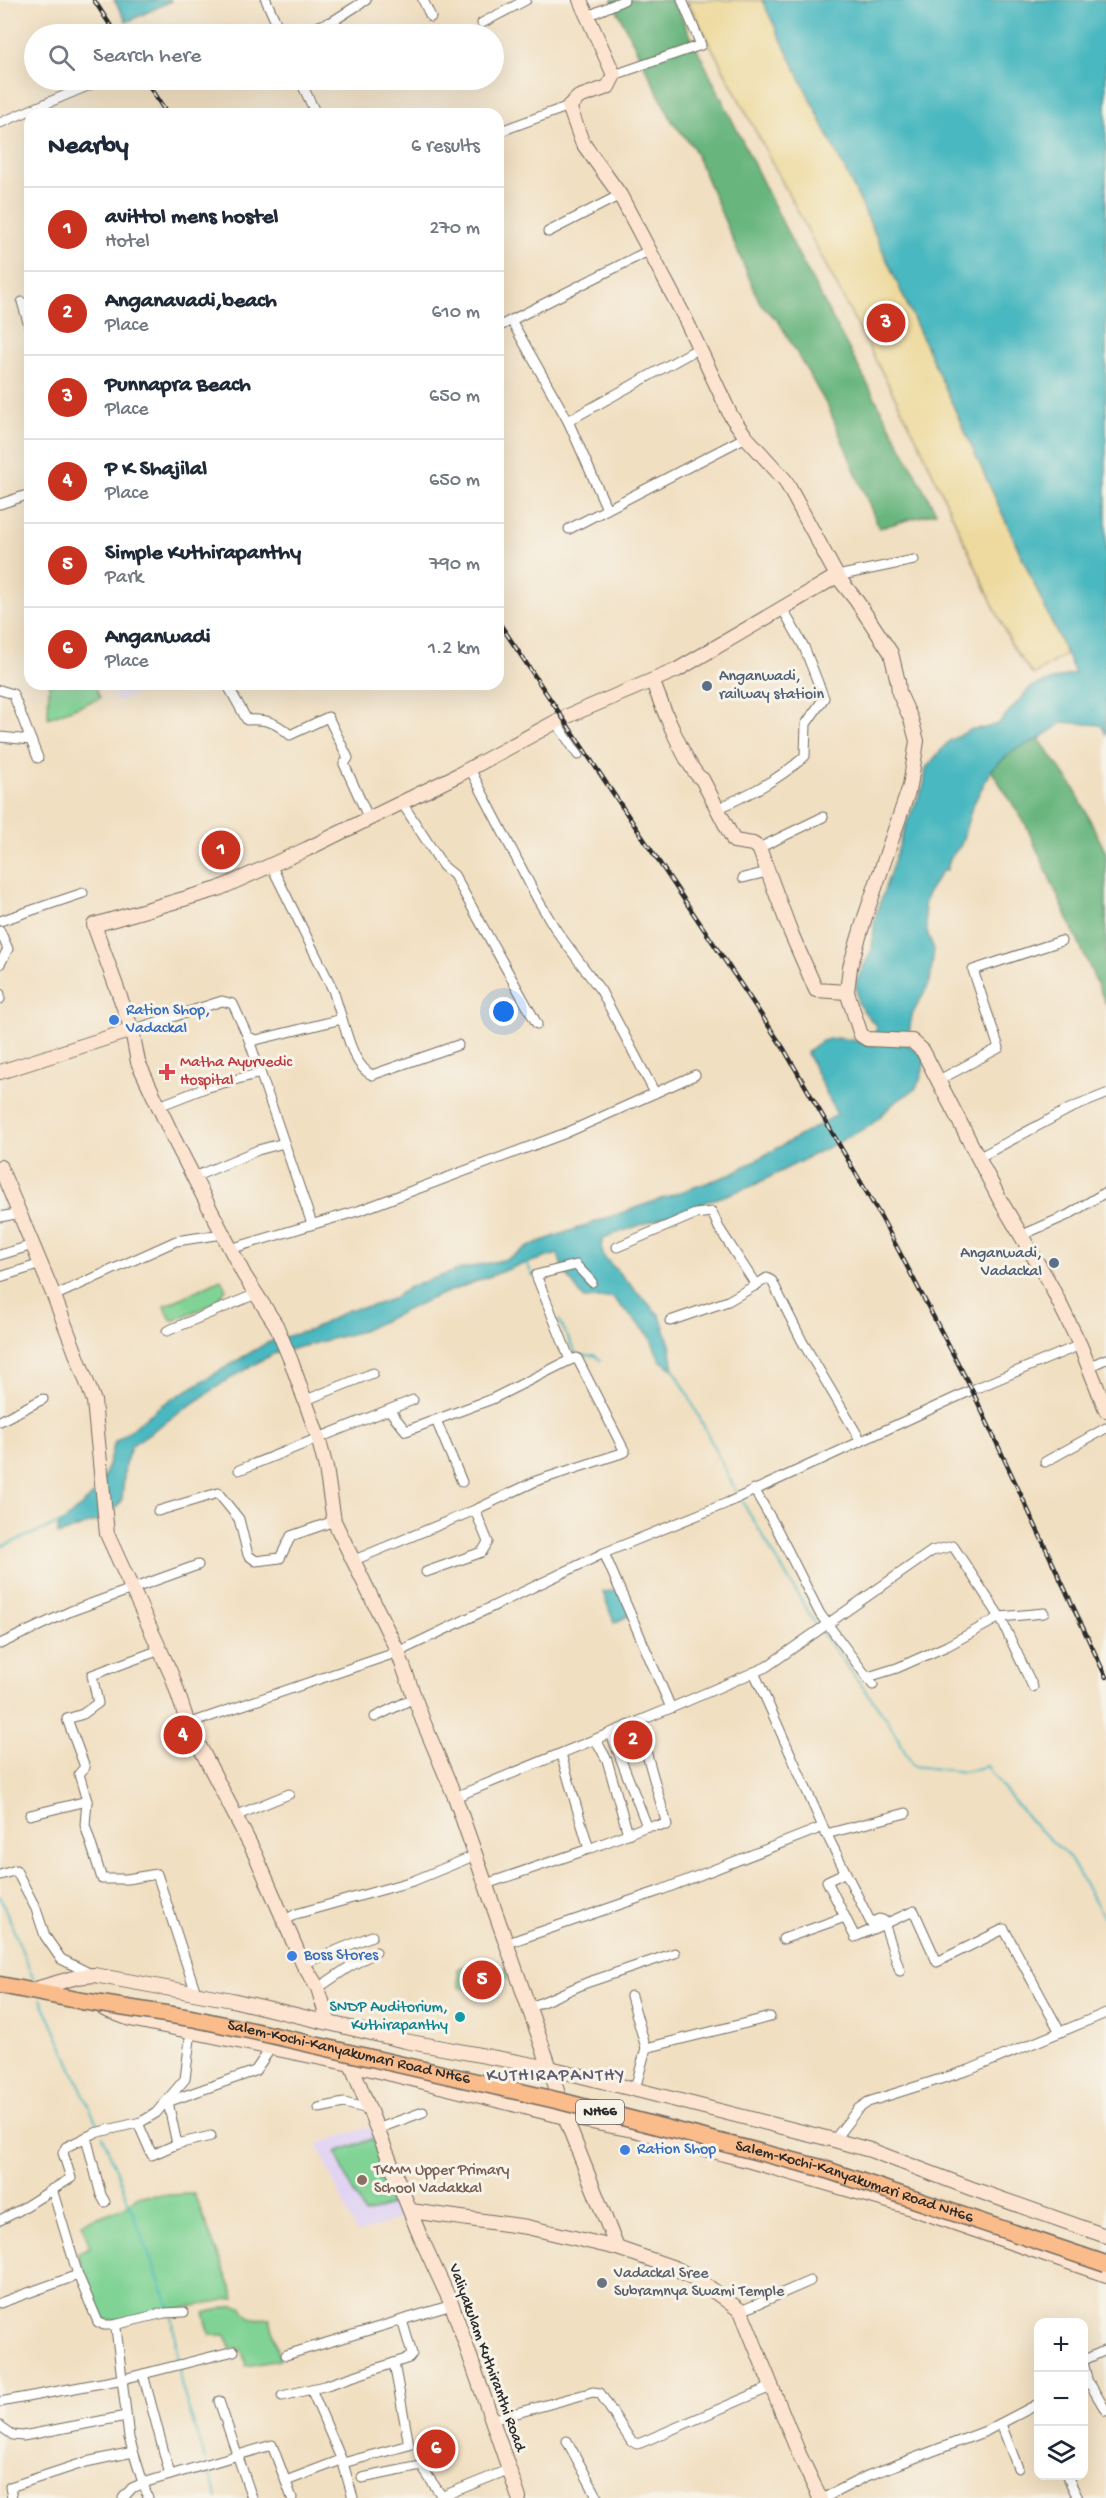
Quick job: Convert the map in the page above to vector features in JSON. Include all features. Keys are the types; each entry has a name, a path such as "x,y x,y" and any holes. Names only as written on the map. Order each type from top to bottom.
{"highway":[{"name":"Salem-Kochi-Kanyakumari Road NH66","path":"0,1985 190,2018 309,2044 560,2102 810,2165 1106,2264"}],"street":[{"path":"266,0 277,24"},
{"path":"325,24 366,0"},
{"path":"423,0 431,17"},
{"path":"482,23 526,0"},
{"path":"580,0 614,75"},
{"path":"588,16 624,0"},
{"path":"504,130 569,106 579,97 608,87 614,75 701,45 682,0"},
{"path":"35,108 78,90"},
{"path":"305,90 313,108"},
{"path":"569,106 582,142 620,195 699,348 731,416 785,480 837,576 891,653 899,693 911,719 917,741 910,786 859,937 850,967 847,992 861,1035 867,1039 912,1041 923,1051 1020,1236 1050,1284 1080,1345 1106,1410"},
{"path":"0,123 24,113"},
{"path":"548,231 620,195"},
{"path":"504,324 648,251"},
{"path":"22,302 24,309"},
{"path":"511,320 568,421 608,509"},
{"path":"568,421 699,348"},
{"path":"569,529 746,436"},
{"path":"0,504 24,496"},
{"path":"617,2248 565,2117 455,1797 414,1698 398,1652 334,1521 326,1468 318,1437 291,1361 276,1325 223,1234 138,1062 132,1030 94,925 218,889 402,803 556,722 653,682 728,642 837,576 914,560"},
{"path":"717,809 760,788 789,770 805,756 806,724 824,698 804,647 782,608"},
{"path":"653,682 682,749 696,776 702,779 734,841 753,844 759,848 816,990 847,992"},
{"path":"0,690 13,694 38,758"},
{"path":"231,690 248,720 266,719 280,725 290,735 328,717 348,758 344,764 369,819"},
{"path":"556,722 578,754"},
{"path":"0,738 31,740"},
{"path":"470,769 538,900 556,930 601,991 655,1093"},
{"path":"402,803 443,866 454,875 537,1024"},
{"path":"759,848 823,817"},
{"path":"271,865 333,990 352,1048 364,1071 372,1075 458,1045"},
{"path":"743,878 767,872"},
{"path":"0,921 83,893"},
{"path":"0,931 8,949 0,964"},
{"path":"941,1085 999,1048 973,970 1061,941"},
{"path":"0,1072 222,1001 233,1004 248,1036 312,1224"},
{"path":"248,1036 256,1040 342,1019"},
{"path":"159,1106 205,1088 260,1073"},
{"path":"231,1249 361,1210 566,1132 696,1074"},
{"path":"978,1158 1069,1109 1106,1094"},
{"path":"194,1178 258,1150 284,1143"},
{"path":"0,1167 4,1185 20,1213 94,1401 107,1534 160,1650 189,1724 235,1816 303,1964 318,1988 328,2021"},
{"path":"1020,1236 1068,1215 1106,1192"},
{"path":"617,1247 695,1214 712,1212 719,1228 756,1285"},
{"path":"0,1217 20,1213"},
{"path":"54,1296 176,1241 223,1234"},
{"path":"0,1254 33,1245"},
{"path":"0,1277 41,1264"},
{"path":"570,1360 536,1275 576,1265 592,1282"},
{"path":"670,1321 728,1301 767,1278 772,1281 802,1341 861,1441"},
{"path":"167,1331 256,1294"},
{"path":"189,1724 398,1652 604,1553 727,1503 972,1390 1080,1345"},
{"path":"352,1561 475,1510 536,1481 625,1452 578,1358 492,1399 406,1431 389,1410"},
{"path":"1088,1367 1106,1359"},
{"path":"306,1400 373,1373"},
{"path":"0,1421 43,1399"},
{"path":"239,1470 414,1400"},
{"path":"436,1420 462,1482"},
{"path":"1046,1462 1106,1428"},
{"path":"754,1489 827,1624 870,1681 947,1646 1000,1617 1044,1612"},
{"path":"158,1511 218,1493 239,1519 248,1555 256,1561 280,1558 291,1536 334,1521"},
{"path":"426,1572 482,1552 488,1542 475,1510"},
{"path":"455,1797 638,1723 766,1667 932,1551 953,1546 1000,1617 1033,1687"},
{"path":"604,1553 671,1708"},
{"path":"0,1644 71,1611 198,1565"},
{"path":"160,1650 92,1675 98,1703 83,1714 67,1719 85,1767 79,1774 87,1801 85,1825 102,1879 127,1879 157,1874 196,1993"},
{"path":"754,1672 844,1873 871,1923 881,1919 885,1924 900,1971"},
{"path":"375,1717 414,1698"},
{"path":"486,1884 589,1849 647,1826 666,1825 638,1723"},
{"path":"611,1734 647,1826"},
{"path":"596,1740 607,1760 628,1834"},
{"path":"561,1754 589,1849"},
{"path":"235,1816 289,1794"},
{"path":"30,1815 87,1801"},
{"path":"505,1944 824,1831 906,1813"},
{"path":"284,1921 296,1914 413,1881 476,1855"},
{"path":"0,1875 16,1870 36,1909 45,1936 61,1959 94,1975 196,1993 328,2021 405,2041 550,2068 834,2140 870,2150 970,2188 1106,2235"},
{"path":"844,1873 827,1881 855,1937 914,1911 937,1962 1004,1929 1059,2031"},
{"path":"783,1939 845,1917"},
{"path":"303,1964 372,1936"},
{"path":"318,1988 349,1967 376,1953"},
{"path":"529,2008 586,1983 675,1953"},
{"path":"32,1990 77,1977 94,1975"},
{"path":"631,1996 646,2048 635,2090"},
{"path":"82,2001 130,2019 351,2064 565,2117 649,2134 891,2202 1106,2275"},
{"path":"834,2140 858,2109 867,2102 969,2070 1106,2013"},
{"path":"646,2048 770,2017"},
{"path":"0,2220 70,2178 63,2153 66,2147 91,2135 111,2128 138,2123 156,2114 186,2079 191,2031"},
{"path":"168,2102 255,2071 271,2048"},
{"name":"Valiyakulam Kuthiranthi Road","path":"351,2064 452,2305 519,2498"},
{"path":"168,2102 177,2144"},
{"path":"319,2108 344,2103 369,2109"},
{"path":"377,2129 423,2112"},
{"path":"138,2123 152,2155 177,2144 211,2136"},
{"path":"91,2135 101,2195 105,2202"},
{"path":"51,2189 78,2275 98,2322 104,2325 114,2325 182,2312"},
{"path":"411,2211 527,2227 617,2248 675,2268 703,2283 741,2311 800,2454 822,2498 867,2476 1034,2409"},
{"path":"0,2303 78,2275"},
{"path":"741,2311 810,2281"},
{"path":"286,2355 452,2305"},
{"path":"282,2396 409,2358 412,2354 402,2320"},
{"path":"114,2325 133,2452 148,2498"},
{"path":"0,2402 123,2379 234,2350"},
{"path":"1088,2358 1106,2350"},
{"path":"286,2481 342,2462 409,2445 394,2363"},
{"path":"143,2373 170,2475"},
{"path":"491,2420 593,2392 600,2393 631,2441 638,2444 773,2385"},
{"path":"1088,2387 1106,2411"},
{"path":"311,2389 342,2462 352,2498"},
{"path":"219,2401 252,2498"},
{"path":"0,2426 13,2435 23,2436 126,2416"},
{"path":"1001,2424 1018,2468"},
{"path":"567,2441 598,2498"},
{"path":"123,2498 132,2488 143,2483 272,2445 292,2498"},
{"path":"12,2498 10,2487 86,2462 133,2452"},
{"path":"362,2478 421,2466 443,2497 510,2469"},
{"path":"1069,2480 1078,2498"}],"shaded area":[{"path":"112,690 145,690 117,702"},
{"name":"TKMM Upper Primary School Vadakkal","path":"370,2127 408,2215 357,2234 317,2144"}],"green space":[{"path":"612,0 673,0 798,254 936,512 879,528 829,409 779,322 760,303 693,147 672,121"},
{"path":"49,690 97,690 100,698 48,718"},
{"path":"1039,739 1074,788 1106,853 1106,1004 1025,823 991,770 1015,749"},
{"path":"221,1279 226,1289 215,1303 172,1321 164,1306"},
{"path":"477,1961 497,1964 510,1973 499,1988 473,1991 459,1987 458,1969"},
{"path":"372,2139 401,2201 365,2214 336,2152"},
{"path":"194,2194 235,2298 116,2321 104,2320 90,2291 77,2253 90,2247 82,2223 125,2207 138,2196"},
{"path":"233,2306 242,2307 247,2315 253,2318 270,2318 280,2360 246,2366 242,2350 230,2347 226,2335 210,2335 204,2313"}],"sand":[{"path":"687,0 762,0 861,203 1066,654 1033,675 1012,646 919,443"}],"water":[{"path":"114,0 171,0 171,1 127,22"},
{"path":"762,0 1106,0 1106,734 1101,725 1064,722 1039,739 1015,749 991,770 972,807 961,845 950,858 947,870 942,871 928,892 924,906 927,932 934,949 930,982 912,1015 907,1044 925,1058 921,1078 915,1089 893,1104 870,1126 752,1186 603,1238 601,1247 604,1257 660,1316 670,1345 674,1370 660,1360 649,1335 612,1297 584,1299 563,1270 558,1254 517,1266 432,1298 362,1331 273,1354 226,1381 132,1445 125,1464 122,1499 117,1507 102,1519 58,1535 58,1527 101,1488 115,1442 162,1405 265,1344 311,1330 350,1309 369,1307 392,1299 411,1286 462,1269 507,1259 536,1243 729,1175 837,1115 807,1053 822,1041 839,1038 874,1046 876,1026 858,1004 856,982 872,949 875,918 907,822 924,785 926,768 949,741 972,729 998,724 1031,687 1075,673 861,203"},
{"path":"621,1589 636,1612 614,1623 603,1592"}],"waterway":[{"path":"526,1262 533,1276"},
{"path":"559,1320 577,1356 595,1355 600,1360"},
{"path":"673,1368 739,1496"},
{"path":"742,1501 817,1627"},
{"path":"0,1547 67,1520"},
{"path":"821,1632 887,1719 913,1766 964,1772 987,1766 1035,1826 1069,1857 1106,1921"},
{"path":"0,1896 35,1983"},
{"path":"41,1999 99,2128"},
{"path":"103,2136 170,2309"},
{"path":"172,2315 178,2362"},
{"path":"179,2368 181,2384 205,2460"},
{"path":"207,2466 217,2498"}],"railway":[{"path":"94,0 110,24"},
{"path":"151,90 163,108"},
{"path":"504,630 784,1049 881,1217 972,1390 1106,1677"}],"place":[{"name":"Punnapra Beach","path":"886,323"},
{"name":"Anganwadi, railway statioin","path":"707,686"},
{"name":"avittol mens hostel","path":"221,850"},
{"name":"Ration Shop, Vadackal","path":"114,1020"},
{"name":"Matha Ayurvedic Hospital","path":"167,1072"},
{"name":"Anganwadi, Vadackal","path":"1054,1263"},
{"name":"P K Shajilal","path":"183,1735"},
{"name":"Anganavadi,beach","path":"633,1740"},
{"name":"Boss Stores","path":"292,1956"},
{"name":"Simple Kuthirapanthy","path":"482,1980"},
{"name":"SNDP Auditorium, Kuthirapanthy","path":"460,2017"},
{"name":"Ration Shop","path":"625,2150"},
{"name":"TKMM Upper Primary School Vadakkal","path":"362,2180"},
{"name":"Vadackal Sree Subramnya Swami Temple","path":"602,2283"},
{"name":"Anganwadi","path":"436,2449"}],"district":[{"name":"KUTHIRAPANTHY","path":"556,2076"}]}
